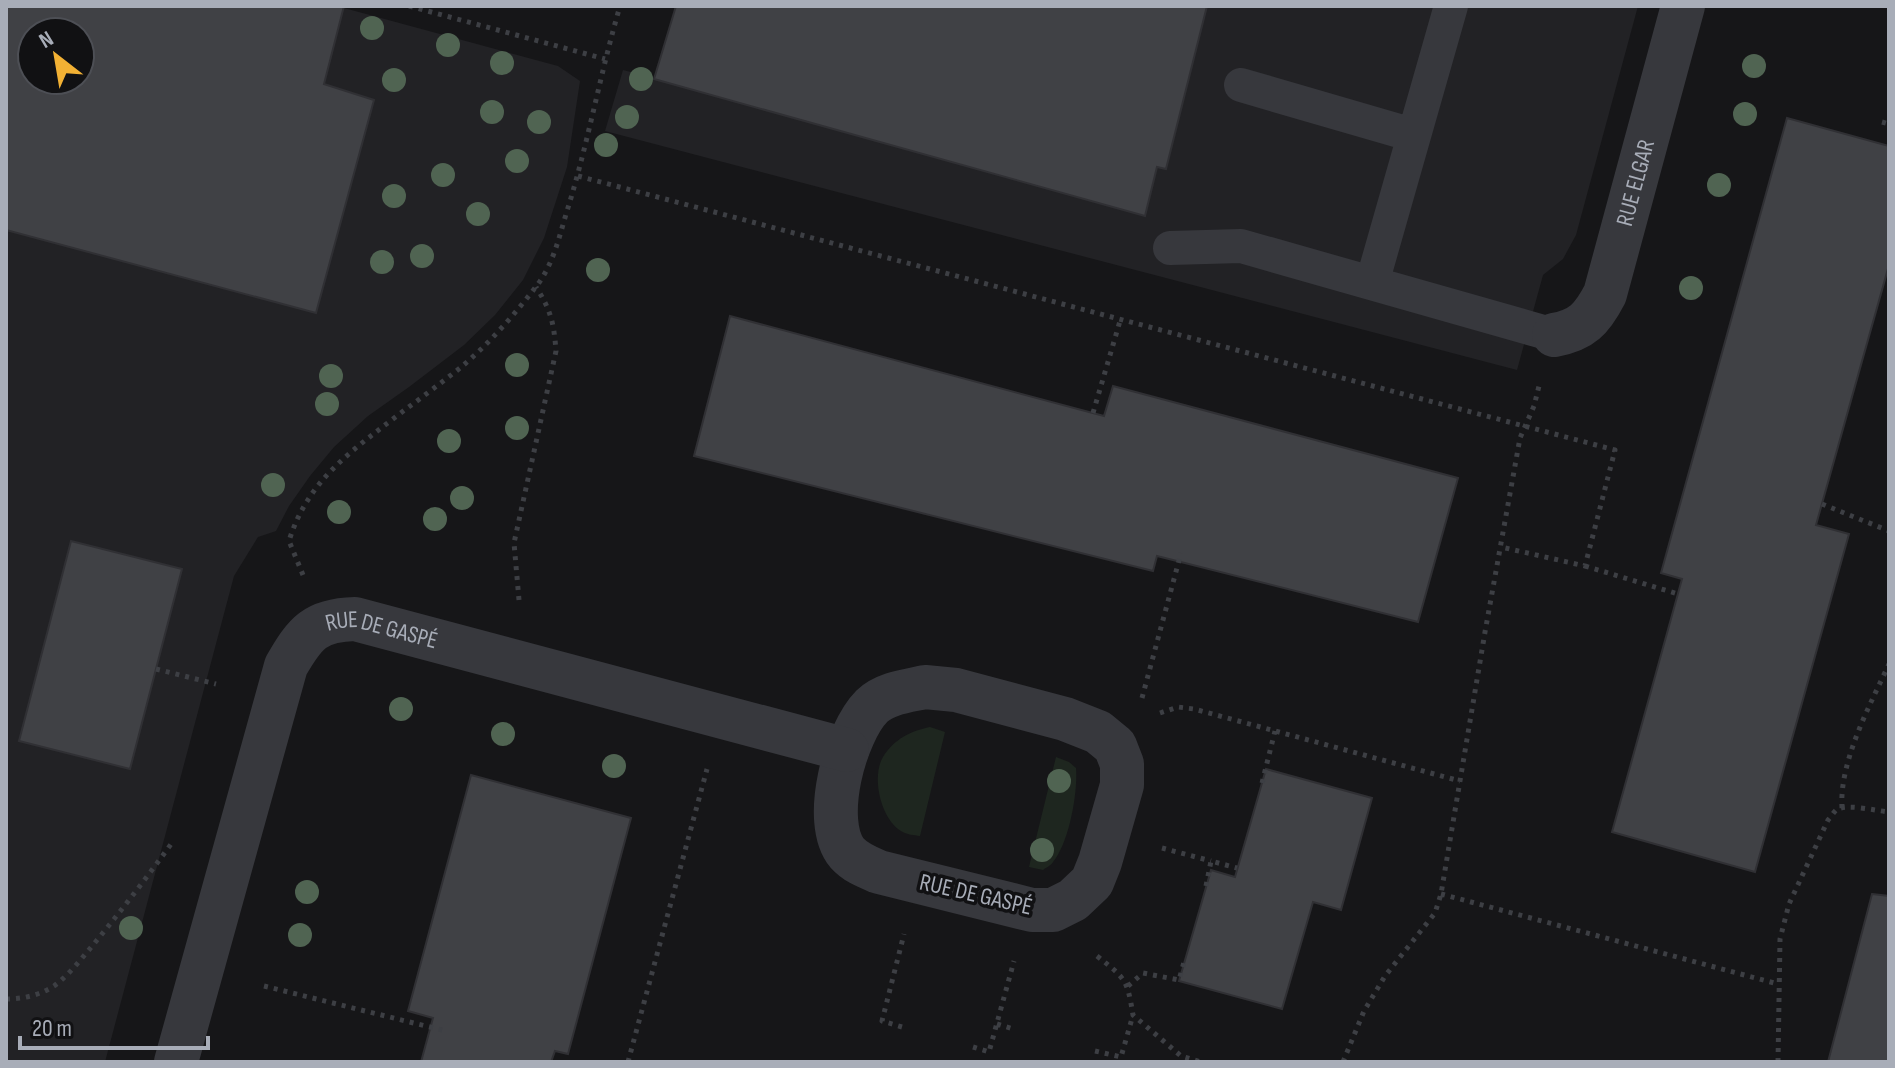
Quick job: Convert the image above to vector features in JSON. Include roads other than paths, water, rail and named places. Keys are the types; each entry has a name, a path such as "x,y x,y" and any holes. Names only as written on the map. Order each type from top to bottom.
{"street":[{"name":"RUE ELGAR","path":"1554,335 1582,326 1605,294 1683,6"},
{"name":"RUE DE GASPÉ","path":"176,1062 286,666 300,642 317,628 334,620 355,619 847,750"},
{"name":"RUE DE GASPÉ","path":"925,687 956,690 1065,719 1098,732 1115,746 1122,764 1122,785 1092,882 1073,900 1053,910 1032,910 861,865 846,852 838,832 836,809 847,750 857,727 873,705 895,693 925,687"}],"lane":[{"path":"1372,283 1451,6"},
{"path":"1241,85 1413,135"},
{"path":"1170,248 1241,246 1554,335"}]}
